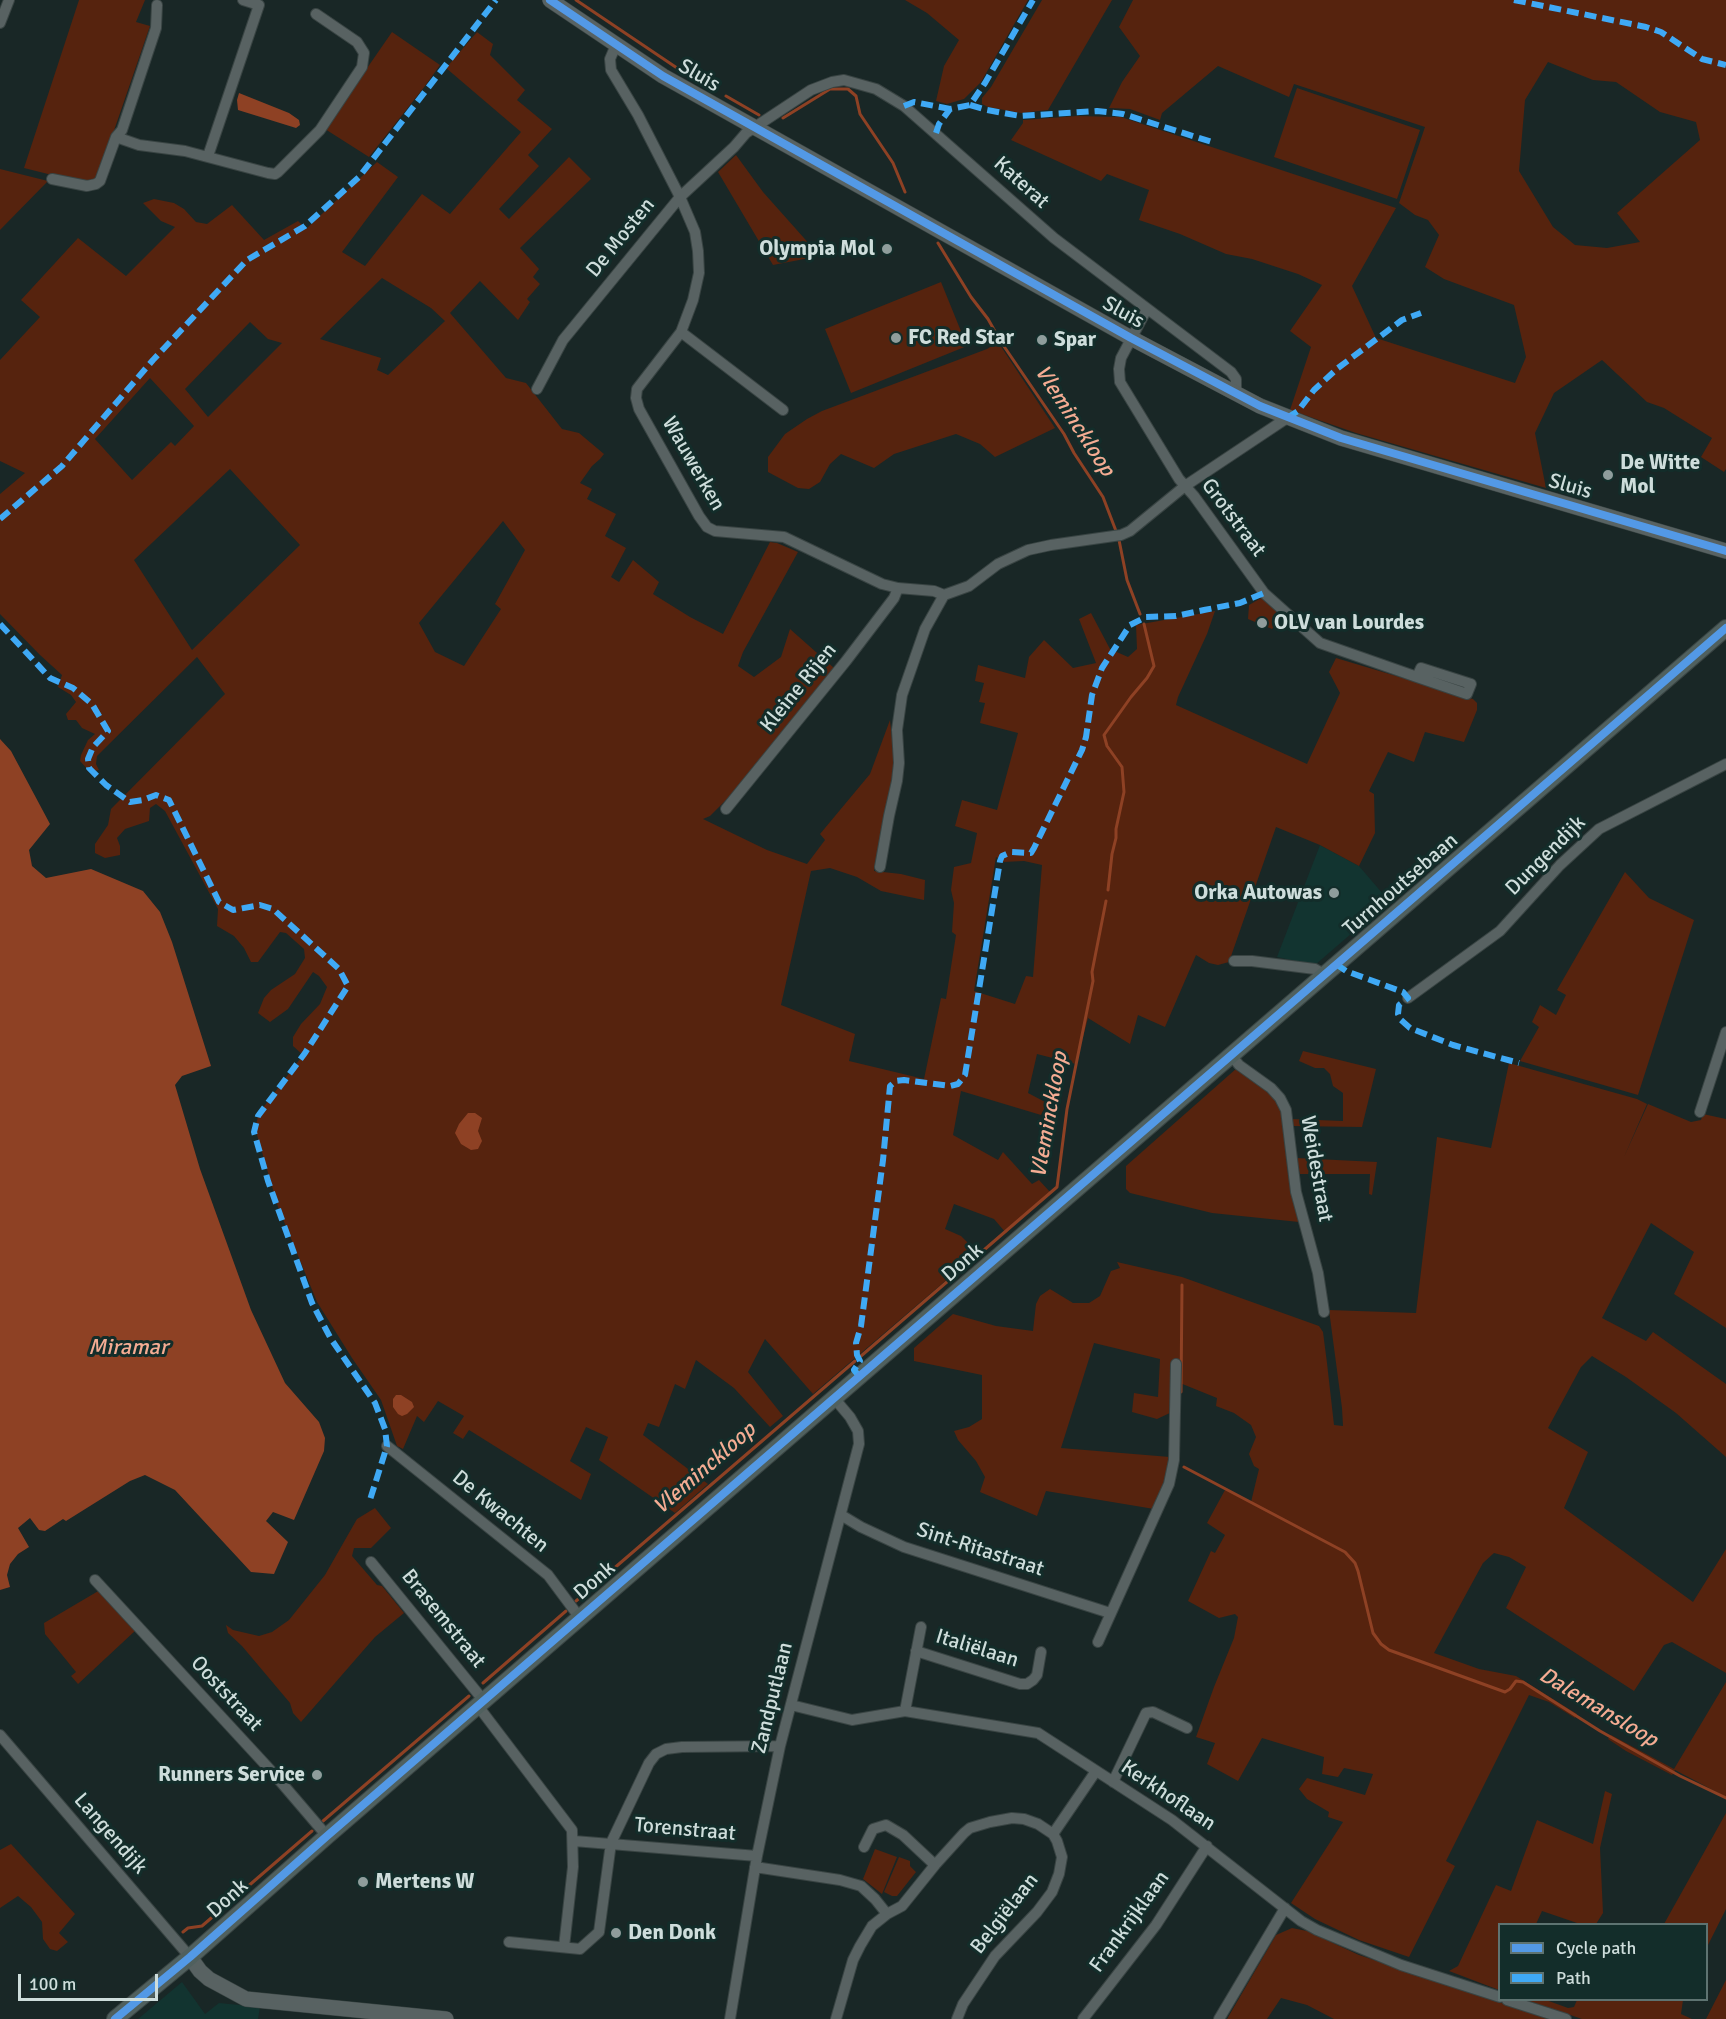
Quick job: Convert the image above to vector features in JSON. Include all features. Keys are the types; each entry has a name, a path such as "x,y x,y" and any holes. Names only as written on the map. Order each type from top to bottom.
{"main road":[{"name":"Turnhoutsebaan","path":"1099,1169 1726,628"},
{"name":"Donk","path":"115,2019 190,1957 1099,1169"}],"street":[{"path":"0,23 9,0"},
{"path":"208,156 259,5 243,0"},
{"name":"Sluis","path":"550,0 663,76 754,128 1131,338 1236,394 1287,418 1341,438 1726,551"},
{"path":"52,179 87,186 96,184 103,173 116,137 122,129 156,28 157,5"},
{"path":"116,137 140,145 208,156 275,174 320,129 362,67 363,53 357,42 316,14"},
{"name":"Wauwerken","path":"616,45 610,58 611,70 638,115 680,197 695,232 699,262 693,300 681,332 638,389 636,398 639,409 707,527 715,531 784,537 882,584 898,588 934,591 944,595"},
{"name":"Katerat","path":"754,128 811,90 832,82 844,80 862,84 890,96 936,133 1054,238 1231,372 1236,379 1236,394"},
{"name":"De Mosten","path":"537,389 563,340 680,197 754,128"},
{"name":"Grotstraat","path":"1147,309 1121,358 1120,381 1185,486 1264,593 1320,643 1417,677"},
{"path":"681,332 783,410"},
{"path":"880,867 888,816 897,781 899,763 897,730 902,695 925,629 944,595 969,586 998,564 1028,550 1121,535 1130,531 1185,486 1287,418"},
{"name":"Kleine Rijen","path":"726,809 846,661 889,605 898,588"},
{"name":"Dungendijk","path":"1408,998 1500,931 1560,865 1599,829 1726,764"},
{"path":"1234,961 1315,969 1324,974"},
{"path":"1700,1112 1726,1032"},
{"name":"Weidestraat","path":"1231,1055 1239,1065 1271,1088 1280,1098 1286,1110 1296,1192 1318,1273 1324,1312"},
{"path":"1098,1642 1168,1484 1173,1460 1176,1364"},
{"name":"Zandputlaan","path":"730,2019 757,1856 780,1746 858,1444 858,1431 834,1398"},
{"name":"De Kwachten","path":"387,1446 548,1575 580,1618"},
{"name":"Sint-Ritastraat","path":"841,1515 904,1547 1110,1613"},
{"name":"Brasemstraat","path":"371,1562 481,1703 568,1822 574,1841"},
{"name":"Ooststraat","path":"95,1580 274,1774 327,1836"},
{"name":"Italiëlaan","path":"905,1711 921,1627"},
{"name":"Italiëlaan","path":"916,1651 1020,1684 1027,1684 1037,1675 1041,1652"},
{"name":"Kerkhoflaan","path":"791,1705 852,1720 905,1711 1038,1733 1051,1739 1172,1820 1317,1930 1401,1965 1498,1996"},
{"path":"1113,1782 1146,1713 1153,1712 1187,1728"},
{"name":"Langendijk","path":"0,1735 190,1957"},
{"path":"509,1942 580,1949 599,1932 610,1843 649,1763 656,1755 666,1749 682,1747 780,1746"},
{"path":"836,2019 856,1953 872,1926 902,1906 964,1833 970,1828 1012,1818 1024,1819 1046,1828 1053,1834 1096,1771"},
{"path":"864,1847 873,1829 879,1825 886,1825 903,1835 935,1865"},
{"name":"Belgiëlaan","path":"957,2019 963,2004 995,1956 1037,1912 1052,1892 1062,1857 1053,1834"},
{"path":"564,1947 574,1841"},
{"name":"Torenstraat","path":"574,1841 757,1856"},
{"name":"Frankrijklaan","path":"1083,2019 1156,1925 1207,1846"},
{"path":"755,1867 840,1880 861,1886 887,1914"},
{"path":"1219,2019 1286,1908"},
{"path":"190,1957 200,1971 209,1978 246,1999 446,2019"},
{"path":"1510,2001 1566,2019"}],"shaded area":[{"path":"79,0 145,0 136,22 150,26 98,177 93,182 84,183 24,168"},
{"path":"905,0 1028,0 981,82 964,99 947,104 936,101 944,66 959,40 927,13"},
{"path":"1042,0 1112,0 1048,110 1021,113 982,104 982,98 991,87"},
{"path":"1133,0 1726,0 1726,469 1724,472 1701,457 1712,438 1664,408 1647,402 1602,360 1554,393 1535,433 1546,488 1356,433 1290,410 1311,347 1290,331 1322,285 1298,274 1252,259 1226,254 1180,234 1139,220 1149,190 1107,174 1101,181 1011,140 1023,120 1077,116 1121,117 1396,208 1352,286 1376,338 1515,383 1526,357 1514,305 1444,279 1425,267 1439,235 1428,220 1415,215 1399,203 1425,127 1294,84 1289,97 1218,66 1162,113 1160,120 1130,109 1109,108 1122,82 1140,56 1119,27","holes":["1548,62 1593,80 1616,82 1660,112 1696,122 1700,140 1617,213 1640,242 1607,248 1575,245 1553,227 1519,171 1525,100"]},
{"path":"392,32 440,65 369,157 325,129"},
{"path":"477,32 493,44 490,55 525,90 517,100 552,129 528,155 539,166 499,209 509,219 569,157 591,179 520,248 539,269 533,277 540,284 527,299 530,302 518,320 480,281 450,313 506,378 526,383 562,429 579,433 604,454 580,483 592,489 587,499 616,514 605,536 626,548 611,577 619,582 633,560 659,582 653,594 723,634 770,542 798,552 743,652 738,666 754,677 781,657 790,629 834,668 729,797 710,816 703,819 767,850 807,864 825,840 820,834 870,774 890,720 894,758 891,786 874,871 925,880 924,900 881,891 857,877 830,868 811,871 781,1005 855,1034 849,1061 924,1079 941,998 946,999 956,935 952,932 954,903 951,890 954,867 971,863 977,833 955,826 962,800 997,810 1018,733 980,723 985,703 979,702 984,683 975,681 978,665 1025,678 1029,657 1044,640 1073,668 1096,663 1079,619 1091,613 1110,649 1128,657 1137,649 1136,625 1215,611 1176,705 1307,764 1340,693 1329,672 1336,658 1473,699 1477,703 1477,710 1464,742 1425,732 1414,762 1388,752 1369,791 1374,794 1375,833 1359,866 1320,845 1276,827 1229,962 1218,965 1209,963 1196,955 1165,1027 1138,1015 1130,1044 1088,1018 1076,1064 1037,1054 1028,1093 1047,1103 1041,1115 961,1091 953,1135 998,1160 1003,1152 1032,1184 1039,1180 1050,1192 1006,1233 994,1219 954,1204 945,1229 961,1236 978,1253 813,1394 765,1339 748,1372 783,1416 770,1427 734,1388 696,1360 685,1389 675,1384 659,1427 648,1423 643,1435 708,1484 675,1513 599,1460 608,1437 586,1427 570,1461 591,1474 581,1500 469,1430 463,1439 453,1433 464,1416 438,1401 424,1422 417,1416 403,1449 397,1446 381,1400 317,1302 278,1207 255,1128 259,1113 303,1055 293,1046 293,1037 301,1024 320,1004 327,987 313,972 288,1009 270,1022 258,1013 264,998 271,990 295,974 305,958 304,949 286,933 280,932 258,962 251,962 244,948 234,936 217,926 218,909 165,811 156,804 150,808 149,821 125,829 117,838 120,855 105,858 95,853 95,844 108,825 111,809 225,694 197,657 97,756 96,764 99,770 90,772 80,761 88,740 95,734 82,728 76,720 68,720 66,714 76,702 71,695 58,687 62,675 0,614 0,494 25,473 0,461 0,360 40,317 21,300 78,238 126,276 175,227 161,221 143,203 154,199 174,203 184,209 196,222 207,224 232,205 264,240 298,221 306,229 377,162 398,177 342,252 365,266 422,194 450,214 521,132 446,68","holes":["382,278 431,308 445,321 388,375 377,370 381,358 320,339","250,322 268,339 282,343 208,417 185,389","150,378 194,426 175,446 171,442 132,480 95,439","230,469 300,545 192,650 134,560","503,521 525,550 495,604 501,609 464,666 435,652 419,623","996,857 1003,862 1024,861 1042,865 1033,977 1026,976 1015,1004 974,991"]},
{"path":"1297,88 1420,130 1397,199 1274,157"},
{"path":"736,155 763,192 820,256 773,265 718,172"},
{"path":"0,169 48,181 0,230"},
{"name":"FC Red Star","path":"941,282 967,346 851,393 825,329"},
{"path":"998,342 1055,428 995,457 980,444 956,434 894,454 874,468 841,454 830,464 820,482 809,489 798,488 768,472 768,457 785,434 807,419 822,411 987,349"},
{"path":"1263,597 1283,615 1272,629 1248,619 1249,605"},
{"path":"1320,845 1359,866 1389,901 1315,965 1277,957"},
{"path":"1625,872 1649,898 1694,920 1638,1095 1520,1061 1539,1027 1532,1022 1540,1005 1556,1015 1566,995 1557,990"},
{"path":"1303,1051 1376,1069 1362,1127 1292,1126 1291,1119 1343,1121 1343,1093 1333,1086 1330,1074 1324,1068 1315,1068 1299,1061"},
{"path":"1509,1063 1637,1099 1647,1104 1624,1157 1648,1104 1691,1122 1701,1120 1703,1114 1726,1119 1726,1328 1674,1294 1694,1252 1651,1223 1602,1318 1646,1341 1653,1332 1726,1384 1726,1457 1676,1413 1592,1356 1581,1367 1548,1428 1588,1452 1564,1508 1693,1602 1726,1549 1726,1673 1672,1642 1664,1645 1634,1691 1506,1608 1526,1567 1509,1557 1494,1553 1483,1563 1434,1653 1479,1669 1516,1676 1577,1714 1575,1718 1549,1702 1529,1695 1446,1861 1455,1866 1409,1957 1359,1940 1315,1919 1291,1903 1343,1822 1328,1817 1329,1812 1307,1799 1299,1789 1307,1778 1365,1795 1373,1774 1344,1768 1338,1777 1322,1774 1324,1757 1262,1738 1238,1781 1207,1764 1215,1743 1196,1737 1234,1638 1238,1617 1235,1614 1219,1618 1188,1601 1211,1551 1215,1553 1225,1535 1207,1523 1225,1490 1251,1502 1259,1469 1254,1466 1249,1454 1256,1437 1251,1425 1234,1413 1216,1406 1217,1398 1175,1381 1172,1412 1157,1419 1132,1412 1134,1393 1158,1397 1160,1359 1094,1343 1061,1448 1170,1457 1170,1465 1154,1509 1046,1491 1037,1516 980,1492 985,1477 954,1431 969,1427 982,1419 982,1375 914,1361 914,1348 953,1314 996,1326 1033,1331 1036,1304 1040,1296 1050,1289 1073,1303 1089,1303 1100,1296 1111,1271 1120,1268 1117,1262 1182,1277 1319,1326 1323,1332 1334,1425 1343,1426 1329,1310 1416,1313 1437,1137 1491,1148"},
{"path":"1237,1068 1270,1090 1277,1100 1282,1113 1288,1174 1299,1222 1212,1213 1130,1193 1126,1189 1126,1166"},
{"path":"1296,1158 1377,1162 1372,1195 1369,1194 1370,1174 1300,1174"},
{"path":"375,1508 391,1528 371,1548 354,1548 352,1556 377,1585 382,1586 404,1613 375,1637 301,1722 293,1713 290,1703 242,1646 228,1633 226,1625 233,1630 259,1636 272,1632 289,1620 325,1575 357,1519"},
{"path":"100,1590 136,1630 78,1684 71,1676 76,1672 45,1634 44,1623"},
{"path":"1726,1682 1726,1797 1675,1770 1672,1775 1608,1739 1611,1735 1674,1769"},
{"path":"1605,1791 1612,1794 1600,1848 1603,1913 1597,1923 1577,1923 1542,1911 1536,1923 1498,1923 1498,1990 1449,1971 1458,1966 1496,1885 1511,1891 1537,1820 1593,1844"},
{"path":"1726,1813 1726,1909 1708,1945 1708,1923 1665,1923"},
{"path":"11,1844 75,1914 59,1933 68,1942 57,1951 50,1949 43,1939 42,1922 31,1907 18,1896 0,1908 0,1850"},
{"path":"875,1849 897,1857 882,1894 863,1879"},
{"path":"899,1857 910,1861 910,1866 916,1872 897,1896 892,1896 884,1892"},
{"path":"1292,1928 1307,1931 1359,1955 1552,2019 1334,2019 1307,2005 1281,1998 1267,2019 1227,2019 1276,1935"},
{"path":"1726,1980 1726,2019 1706,2019"},
{"path":"182,1982 205,2014 219,2003 260,2007 258,2019 138,2019"},
{"path":"1529,2001 1549,2001 1568,2008 1574,2007 1577,2001 1683,2001 1681,2014 1692,2019 1582,2019"}],"water":[{"path":"239,93 289,113 299,120 300,125 296,128 238,110"},
{"name":"Miramar","path":"0,739 11,751 50,824 29,850 32,866 46,878 91,869 143,891 160,912 172,942 211,1066 182,1076 175,1085 200,1169 251,1310 285,1383 319,1422 325,1438 324,1451 294,1520 273,1512 266,1521 288,1542 274,1574 251,1572 175,1490 145,1475 130,1481 66,1521 63,1519 45,1531 39,1530 30,1518 18,1528 29,1547 18,1554 10,1564 7,1575 10,1587 0,1590"},
{"path":"468,1113 475,1113 482,1118 478,1131 482,1141 478,1149 471,1150 461,1144 455,1133"},
{"path":"396,1395 401,1395 412,1402 414,1407 407,1414 402,1416 398,1414 393,1407 393,1399"}],"waterway":[{"name":"Vleminckloop","path":"576,0 680,70"},
{"name":"Vleminckloop","path":"783,118 830,89 848,89 856,96 860,114 893,163 905,192"},
{"name":"Vleminckloop","path":"726,96 759,115"},
{"name":"Vleminckloop","path":"938,243 1103,497 1116,531"},
{"name":"Vleminckloop","path":"1119,540 1127,580 1140,614"},
{"name":"Vleminckloop","path":"1108,890 1116,829 1124,792 1122,767 1107,746 1104,735 1154,666 1144,624"},
{"name":"Vleminckloop","path":"861,1356 1057,1187 1067,1109 1093,981 1092,972 1106,901"},
{"name":"Dalemansloop","path":"1181,1392 1182,1285"},
{"name":"Vleminckloop","path":"576,1601 855,1361"},
{"name":"Dalemansloop","path":"1184,1467 1345,1552 1355,1563 1358,1571 1373,1633 1389,1650 1505,1692 1516,1681 1523,1682 1600,1731 1680,1776 1726,1798"},
{"name":"Vleminckloop","path":"483,1683 566,1611"},
{"name":"Vleminckloop","path":"323,1821 469,1696"},
{"name":"Vleminckloop","path":"183,1932 188,1928 202,1926 312,1831"}],"marked path":[{"path":"0,519 62,466 153,360 247,260 305,226 359,177 496,0"},
{"path":"936,133 939,124 950,109 970,105 1033,0"},
{"path":"1514,0 1646,27 1661,32 1702,59 1726,65"},
{"path":"904,106 914,102 950,109"},
{"path":"970,105 1020,116 1097,111 1123,114 1215,143"},
{"path":"1287,418 1298,411 1314,390 1338,368 1402,320 1421,313"},
{"path":"859,1376 854,1370 860,1361 856,1343 861,1326 883,1160 890,1086 896,1081 904,1080 950,1086 958,1084 965,1075 1002,856 1011,852 1031,853 1034,848 1082,750 1092,695 1102,668 1130,625 1146,617 1176,616 1240,603 1264,593"},
{"path":"0,624 50,678 73,688 92,704 108,731 93,747 88,759 89,768 106,785 130,802 156,795 169,800 219,902 233,910 260,905 273,909 339,969 348,986 305,1053 258,1116 254,1132 268,1181 312,1303 331,1339 375,1403 385,1429 387,1446 369,1503"},
{"path":"1336,964 1346,971 1403,992 1408,998 1399,1005 1398,1014 1410,1028 1453,1045 1519,1063"}],"cycle path":[{"path":"550,0 663,76 1131,338 1260,406 1341,438 1726,551"},
{"path":"115,2019 190,1957 327,1836 1726,628"}],"place":[{"name":"Olympia Mol","path":"887,249"},
{"name":"FC Red Star","path":"896,338"},
{"name":"Spar","path":"1042,340"},
{"name":"De Witte Mol","path":"1608,475"},
{"name":"OLV van Lourdes","path":"1262,623"},
{"name":"Orka Autowas","path":"1334,893"},
{"name":"Runners Service","path":"317,1775"},
{"name":"Mertens W","path":"363,1882"},
{"name":"Den Donk","path":"616,1933"}]}
